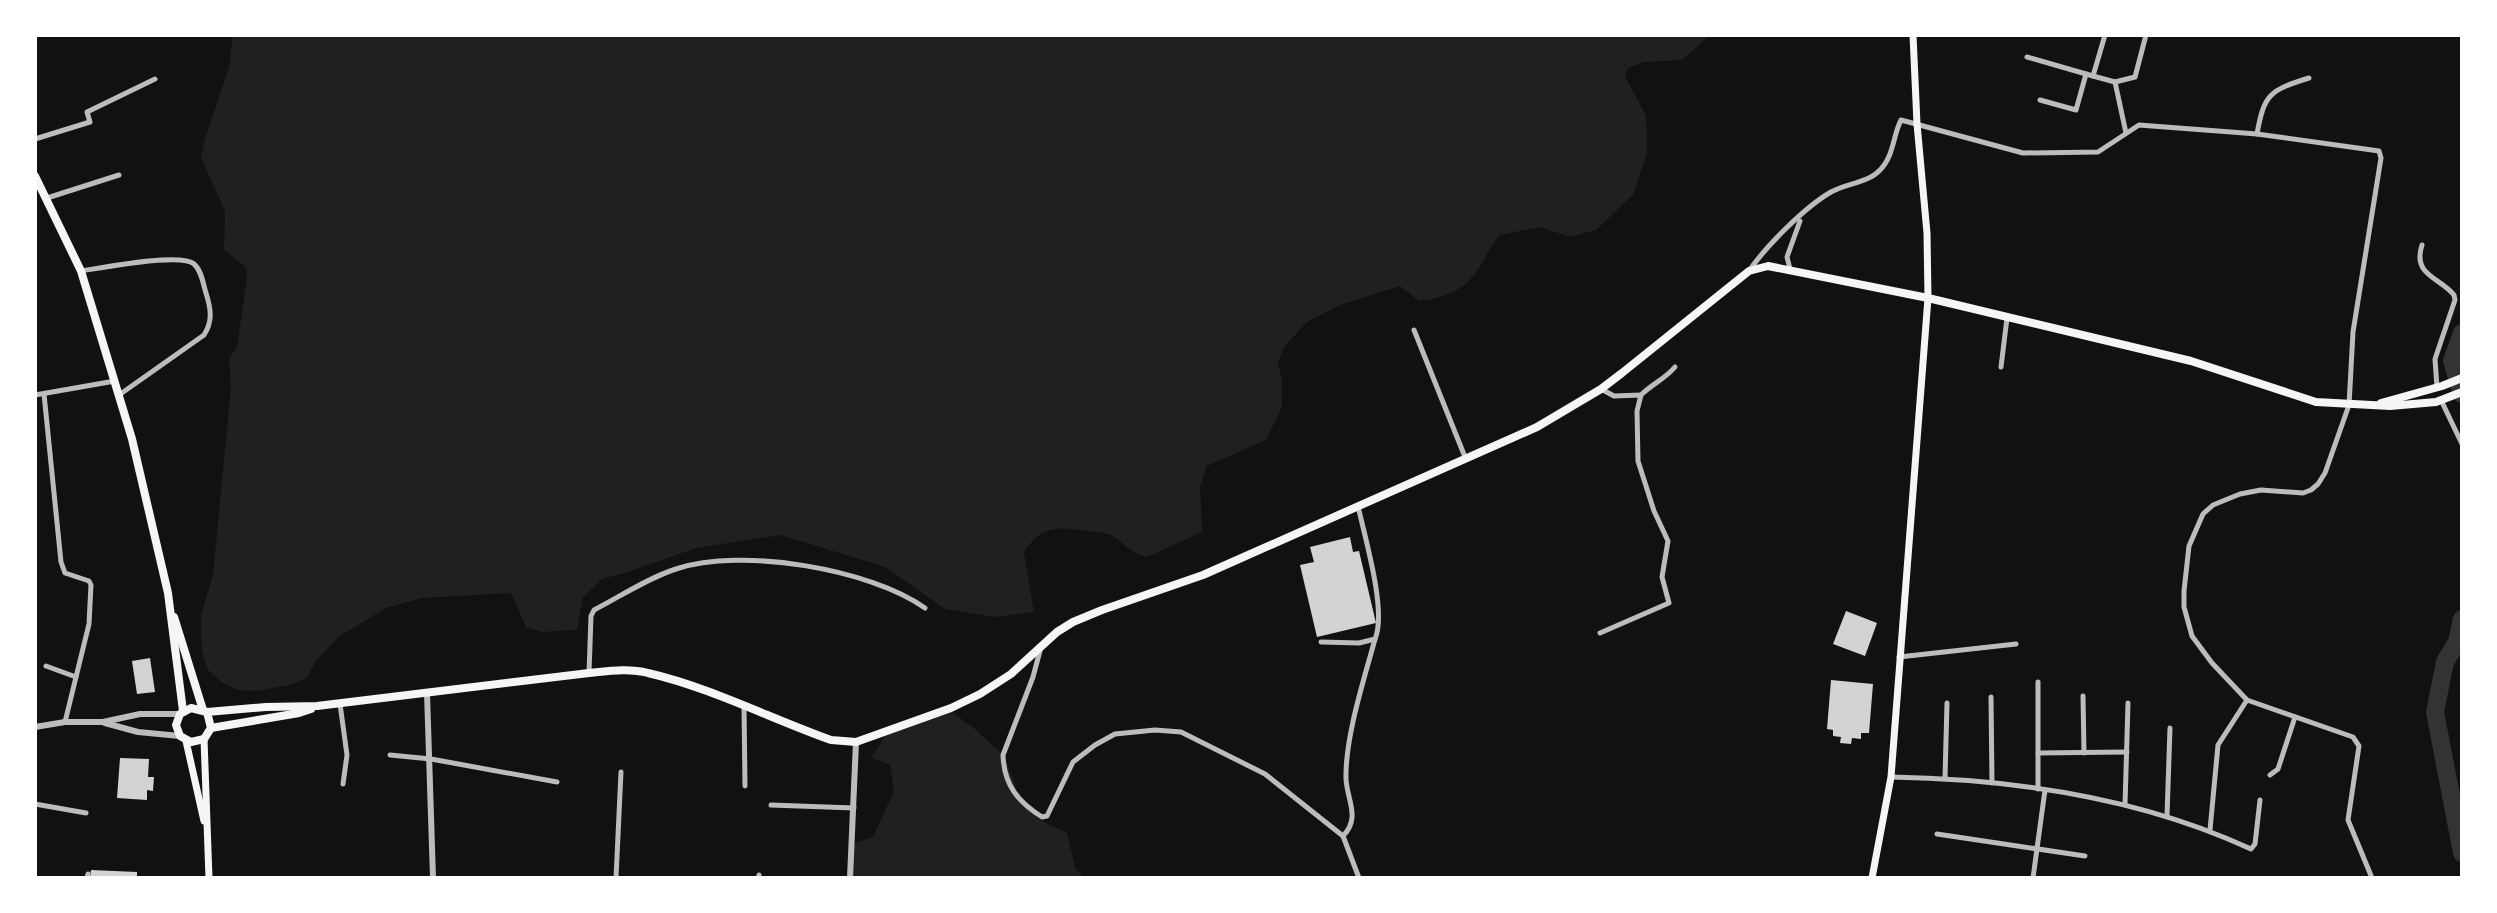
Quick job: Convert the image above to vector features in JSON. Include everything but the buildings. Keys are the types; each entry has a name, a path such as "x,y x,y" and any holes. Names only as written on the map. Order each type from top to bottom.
{"highway":[{"path":"35,176 81,271 132,439 171,611 181,713 176,725 183,738 195,742 204,739 211,728 299,713 317,706"},
{"path":"181,713 195,708 205,711 340,704 631,670 648,673 744,706 831,740 856,742 951,708 980,694 1011,674 1057,632 1102,610 1203,575 1537,427 1601,388 1749,271 1768,266 1928,298 2190,361 2316,402 2402,405 2443,399 2462,392"},
{"path":"2374,405 2462,378"},
{"path":"171,611 211,728"}],"main road":[{"path":"1872,878 1891,777 1928,298 1927,233 1917,124 1913,35"},
{"path":"183,738 208,839"},
{"path":"204,739 209,878"}],"street":[{"path":"2040,100 2076,110 2105,35"},
{"path":"2027,57 2115,82 2135,77 2146,35"},
{"path":"2257,134 2262,108 2274,92 2309,78"},
{"path":"35,139 91,121 87,113 89,111 155,79"},
{"path":"2115,82 2126,133"},
{"path":"1749,271 1762,252 1816,202 1834,190 1873,176 1883,167 1894,144 1900,121 2023,153 2098,152 2108,148 2139,125 2257,134 2376,149 2381,153 2353,332 2349,405 2325,473 2311,491 2303,493 2261,490 2224,499 2203,514 2189,546 2184,590 2184,607 2192,636 2212,663 2247,700 2353,737 2357,741 2359,746 2347,812 2372,878"},
{"path":"47,198 119,175"},
{"path":"1790,269 1786,260 1787,253 1803,215"},
{"path":"2422,245 2419,259 2424,271 2454,293 2455,300 2444,325 2435,359 2439,387"},
{"path":"81,271 146,261 184,260 194,263 201,274 211,311 210,323 204,335 119,395"},
{"path":"2001,367 2007,318"},
{"path":"1414,330 1465,457"},
{"path":"1600,633 1669,603 1662,577 1668,541 1654,511 1638,461 1637,411 1642,395 1651,386 1665,379 1675,367"},
{"path":"35,396 115,381"},
{"path":"1601,388 1614,396 1642,395"},
{"path":"44,394 61,562 65,573 91,584 89,624 65,722"},
{"path":"2443,399 2462,444"},
{"path":"1343,836 1348,832 1353,817 1346,778 1350,741 1378,629 1378,607 1358,506"},
{"path":"589,673 591,616 594,610 675,569 706,562 746,559 789,564 880,584 925,608"},
{"path":"1321,642 1359,643 1375,639"},
{"path":"1042,644 1003,755 1003,769 1015,796 1024,806 1042,817 1048,815 1073,762 1094,745 1115,734 1155,730 1181,732 1265,774 1343,836 1359,878"},
{"path":"1899,657 2016,644"},
{"path":"46,666 76,677"},
{"path":"2038,682 2038,789"},
{"path":"427,693 433,878"},
{"path":"2083,696 2084,753"},
{"path":"1992,697 1993,783"},
{"path":"2210,830 2218,745 2247,700"},
{"path":"1945,778 1947,703"},
{"path":"2125,805 2128,703"},
{"path":"340,704 347,755 343,784"},
{"path":"744,706 745,786"},
{"path":"35,727 65,722 103,722 140,714 181,713"},
{"path":"2270,775 2278,769 2295,717"},
{"path":"103,722 138,732 183,738"},
{"path":"2167,816 2170,728"},
{"path":"850,878 856,742"},
{"path":"2038,753 2127,752"},
{"path":"390,755 430,759 557,782"},
{"path":"616,878 621,772"},
{"path":"1891,777 1945,778 2068,792 2167,816 2210,830 2251,849 2255,847 2260,800"},
{"path":"2033,878 2045,790"},
{"path":"35,804 86,813"},
{"path":"771,806 854,808"},
{"path":"1937,834 2085,856"}],"shaded area":[{"path":"233,35 1710,35 1682,60 1644,62 1628,68 1625,76 1646,116 1647,152 1633,195 1596,230 1570,237 1540,227 1500,235 1470,279 1448,295 1419,301 1400,286 1340,305 1307,322 1284,347 1278,364 1282,380 1282,407 1266,440 1207,466 1200,487 1202,532 1147,557 1104,533 1058,529 1043,533 1030,543 1024,552 1034,612 995,617 945,609 885,567 781,535 696,548 602,579 583,597 577,630 542,632 526,627 511,593 422,598 386,608 340,636 315,662 307,678 290,685 256,691 238,690 223,683 208,670 202,651 201,615 213,575 231,387 229,359 237,347 247,277 246,267 224,250 225,211 201,158 229,68"},
{"path":"945,707 975,729 1004,756 1020,798 1040,820 1067,833 1075,868 1085,878 850,878 852,844 873,837 894,791 890,765 871,758 891,727"}],"waterway":[{"path":"2462,333 2452,361 2462,394"},
{"path":"2462,619 2457,642 2445,662 2435,712 2462,853"}]}
